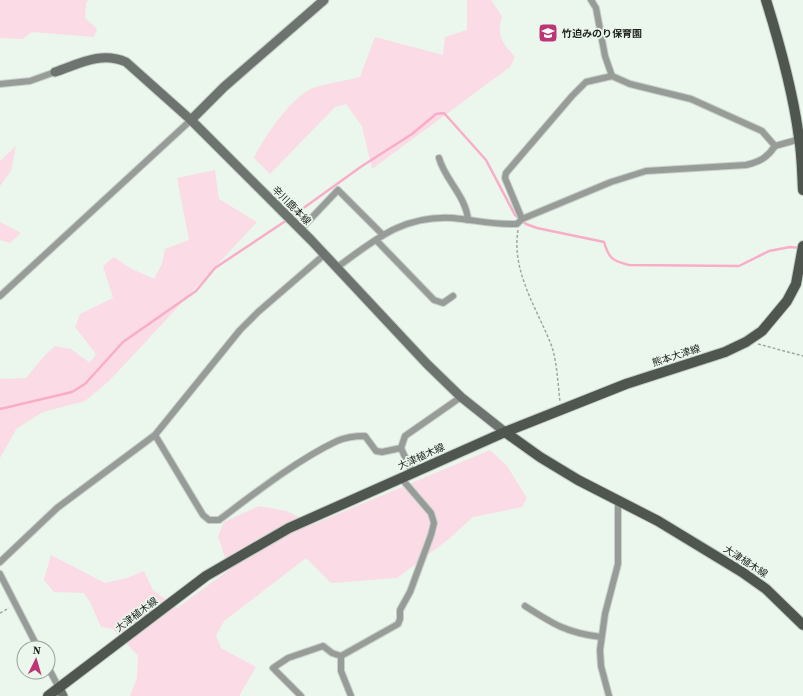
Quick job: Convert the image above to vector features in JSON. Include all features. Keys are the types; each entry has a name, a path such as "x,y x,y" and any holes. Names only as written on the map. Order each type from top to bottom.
{"main road":[{"path":"190,120 224,87 324,0"},
{"path":"766,0 790,85 801,139 803,190"},
{"name":"辛川鹿本線","path":"55,72 104,56 117,58 126,62 234,162 461,398 505,432"},
{"name":"熊本大津線","path":"505,432 626,384 725,352 746,342 762,331 786,301 796,284 803,246"},
{"name":"大津植木線","path":"48,696 61,692 206,576 232,560 290,528 505,432 540,457 618,502 658,521 747,575 766,589 803,625"}],"street":[{"path":"591,0 596,8 605,56 612,76"},
{"path":"0,84 30,81 55,72"},
{"path":"522,219 505,178 506,173 572,96 586,82 612,76 630,84 678,94 704,104 762,131 775,146"},
{"path":"0,296 190,120"},
{"path":"336,268 383,235 406,223 422,218 517,224 522,219 611,182 646,171 759,162 770,153 775,146 801,139"},
{"path":"439,158 442,168 466,206 468,220"},
{"path":"300,230 338,190 383,235"},
{"path":"376,240 434,300 443,303 453,296"},
{"path":"0,562 57,508 155,435 240,330 258,312 324,255"},
{"path":"412,473 401,448 405,436 461,398"},
{"path":"155,435 203,515 209,520 219,520 305,460 338,440 356,436 365,436 376,451 382,452 401,448"},
{"path":"300,696 273,668 288,658 324,646 332,653 341,656 398,624 400,619 400,610 410,592 431,536 434,523 431,513 401,478"},
{"path":"609,696 601,666 601,636 618,564 618,502"},
{"path":"0,574 34,640"},
{"path":"525,606 556,626 567,631 601,636"},
{"path":"341,656 341,671 351,696"},
{"path":"55,680 61,692"}],"path":[{"path":"522,219 518,232 518,257 521,275 552,349 561,410"},
{"path":"746,342 803,356"},
{"path":"0,613 16,605"}],"shaded area":[{"path":"0,0 88,0 86,3 85,18 97,29 94,37 32,32 22,39 0,38"},
{"path":"467,0 491,0 502,16 500,29 501,38 503,43 515,57 510,67 372,169 362,126 346,104 335,107 270,174 254,158 277,121 301,96 309,90 319,86 360,77 375,37 443,55 445,37 467,30"},
{"path":"16,146 11,171 0,186 0,161"},
{"path":"215,170 219,199 257,222 109,381 85,401 43,412 17,428 0,458 0,379 26,378 46,354 55,346 71,349 90,363 96,354 75,327 80,314 113,298 103,266 114,257 130,268 154,279 162,264 165,249 189,240 177,178"},
{"path":"0,222 21,233 10,243 0,240"},
{"path":"490,450 507,466 527,498 522,507 473,517 450,538 397,578 331,583 306,558 224,621 216,636 221,648 256,667 239,696 130,696 137,678 138,656 113,629 101,627 90,602 84,593 54,592 44,580 51,555 105,583 127,578 144,571 153,590 177,608 229,570 218,536 224,522 259,506 286,511 314,524"}],"waterway":[{"path":"291,217 362,166 412,134 436,114 444,113 486,160 515,215 526,224 537,228 604,242 610,256 619,262 629,265 739,266 769,251 790,247 801,248"},
{"path":"0,409 72,392 85,384 123,342 196,291 215,268 287,220"}],"place":[{"name":"竹迫みのり保育園","path":"548,33"}]}
